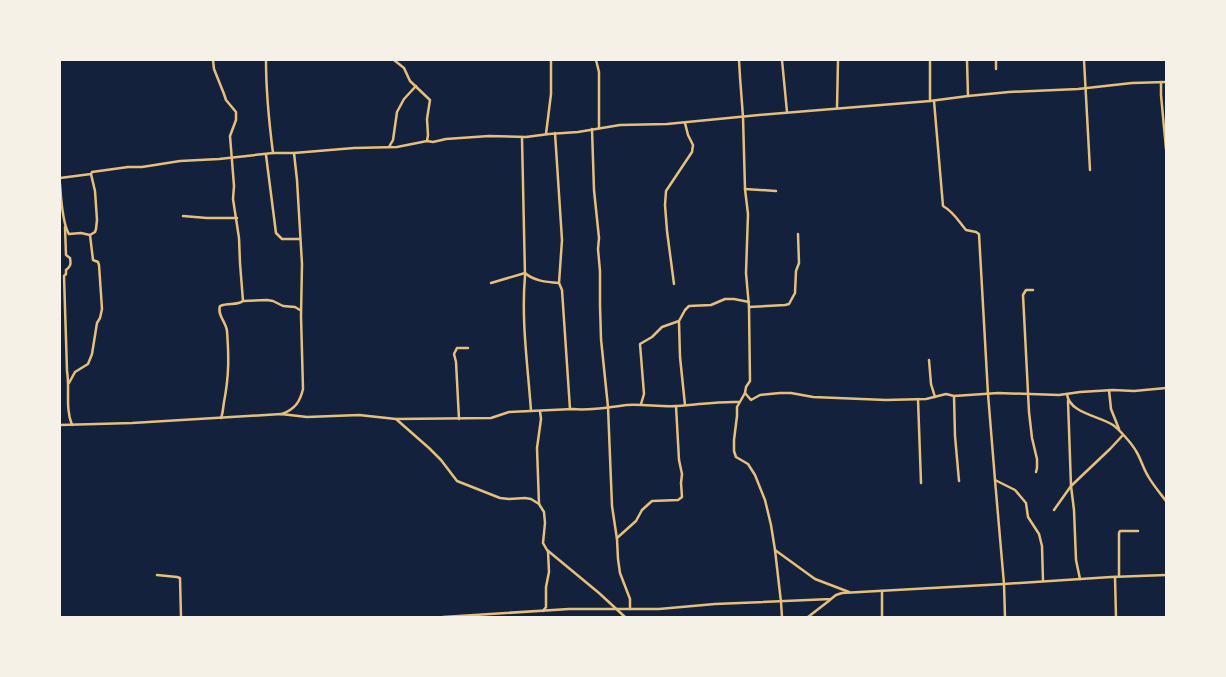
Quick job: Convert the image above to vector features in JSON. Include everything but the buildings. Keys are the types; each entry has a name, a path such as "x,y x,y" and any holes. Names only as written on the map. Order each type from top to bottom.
{"street":[{"path":"213,60 214,68 226,100 236,112 236,120 230,136 234,186 233,199 237,218 244,301"},
{"path":"266,60 268,112 273,153"},
{"path":"394,60 404,68 409,78 430,100 427,119 427,141"},
{"path":"546,134 551,94 551,60"},
{"path":"596,60 599,72 599,128"},
{"path":"740,60 748,227 746,274 749,302 750,381 736,408 734,451 736,457 748,464 755,475 765,500 775,550 782,617"},
{"path":"782,60 787,112"},
{"path":"837,108 838,60"},
{"path":"930,60 930,101"},
{"path":"966,60 968,96"},
{"path":"996,60 996,69"},
{"path":"1084,60 1090,170"},
{"path":"1161,82 1166,150"},
{"path":"60,178 180,161 273,153 397,147 427,141 489,136 522,137 578,132 620,125 685,123 787,112 934,101 1021,91 1166,82"},
{"path":"390,147 393,140 397,112 404,99 416,86"},
{"path":"934,101 943,206 958,217 960,224 966,230 979,234 988,394 1004,584 1005,617"},
{"path":"674,284 666,231 666,191 692,152 693,145 685,123"},
{"path":"592,129 594,190 599,238 601,339 608,407 612,506 620,573 630,599 630,609"},
{"path":"555,133 562,240 559,283 562,290 570,409"},
{"path":"522,137 524,314 531,411"},
{"path":"281,414 291,410 301,398 303,389 302,264 294,153"},
{"path":"266,155 276,233 282,238 300,239"},
{"path":"65,227 69,234 80,233 90,235 95,232 95,191 91,174"},
{"path":"60,184 66,222 66,255 70,258 71,264 64,276 69,416 72,425"},
{"path":"746,189 776,191"},
{"path":"183,216 237,218"},
{"path":"749,307 784,305 789,304 792,300 795,293 798,263 798,234"},
{"path":"69,383 75,372 89,361 95,345 97,323 102,309 99,265 98,262 93,260 90,235"},
{"path":"525,273 530,278 544,282 559,283"},
{"path":"491,283 525,273"},
{"path":"1033,290 1026,290 1023,295 1032,438 1037,459 1036,472"},
{"path":"685,405 679,321 685,310 689,306 711,305 725,299 749,302"},
{"path":"221,418 227,389 229,360 226,325 220,316 220,306 224,304 237,304 244,301 273,301 282,306 294,307 301,311"},
{"path":"641,404 644,394 640,344 652,337 662,327 679,321"},
{"path":"459,419 454,354 457,348 468,348"},
{"path":"929,360 931,384 936,397"},
{"path":"745,393 751,400 760,395 780,393 862,400 918,399 946,394 954,396 998,393 1050,395 1166,388"},
{"path":"1109,390 1109,402 1113,417 1123,435 1136,450 1147,474 1166,501"},
{"path":"1067,394 1076,560 1080,579"},
{"path":"954,396 959,481"},
{"path":"918,399 921,483"},
{"path":"1068,401 1076,408 1106,421 1120,430"},
{"path":"60,425 132,423 281,414 307,417 358,415 396,419 491,418 509,412 583,410 641,404 647,406 676,406 739,402"},
{"path":"617,539 636,521 642,510 652,501 678,500 682,497 682,474 679,460 676,406"},
{"path":"539,504 537,448 541,419 540,411"},
{"path":"396,419 441,460 456,481 500,498 531,499 539,504 544,512 543,543 548,550 625,617"},
{"path":"1054,510 1071,486 1110,450 1123,435"},
{"path":"996,480 1015,490 1026,503 1028,518 1039,534 1042,546 1043,581"},
{"path":"1119,576 1119,533 1120,531 1138,530"},
{"path":"543,610 546,607 546,587 549,572 548,550"},
{"path":"775,550 815,579 853,593"},
{"path":"808,617 839,594 1166,574"},
{"path":"157,575 177,577 180,580 181,617"},
{"path":"1115,576 1116,617"},
{"path":"882,591 882,617"},
{"path":"443,617 543,610 593,608 659,609 715,604 831,599"}]}
